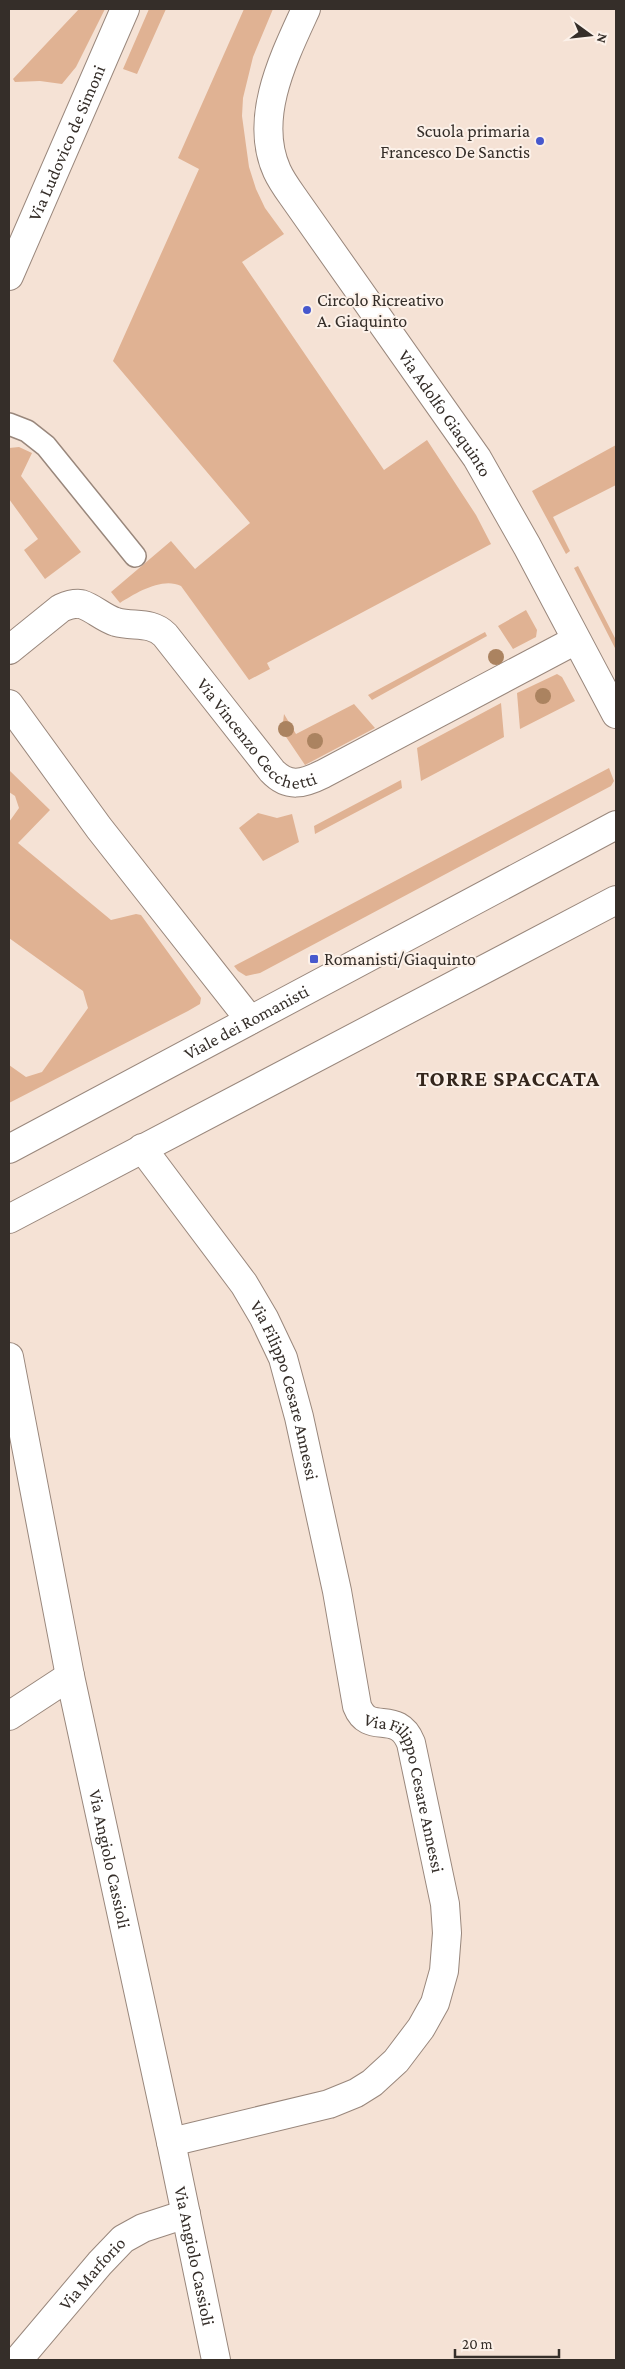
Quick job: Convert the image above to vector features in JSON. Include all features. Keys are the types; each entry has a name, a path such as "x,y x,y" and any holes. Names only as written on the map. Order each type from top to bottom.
{"street":[{"name":"Via Ludovico de Simoni","path":"9,276 124,9"},
{"name":"Via Adolfo Giaquinto","path":"306,9 271,100 269,133 276,170 477,458 527,546 616,714"},
{"name":"Via Vincenzo Cecchetti","path":"9,650 62,608 70,604 79,604 119,622 156,627 165,635 272,771 284,781 297,784 323,774 576,640"},
{"path":"9,704 99,828 250,1020"},
{"name":"Viale dei Romanisti","path":"9,1149 616,825"},
{"path":"9,1219 616,900"},
{"name":"Via Filippo Cesare Annessi","path":"142,1148 244,1284 264,1318 282,1358 300,1417 357,1706 365,1719 375,1723 393,1724 402,1728 411,1743 445,1904 447,1933 444,1971 430,2013 404,2051 372,2083 356,2094 329,2104 171,2142"},
{"name":"Via Angiolo Cassioli","path":"9,1357 70,1676 216,2360"},
{"path":"9,1716 70,1676"},
{"name":"Via Marforio","path":"18,2360 100,2263 124,2239 143,2228 186,2214"}],"lane":[{"path":"9,424 27,431 46,446 135,556"}],"shaded area":[{"path":"79,9 105,9 76,67 62,84 40,81 15,82 13,79"},
{"path":"149,9 166,9 137,74 123,69"},
{"path":"244,9 273,9 253,57 243,98 242,116 249,167 256,189 265,208 284,234 242,262 384,470 427,440 476,515 491,544 267,663 270,669 249,680 181,586 166,583 149,587 120,603 111,592 171,541 195,569 250,523 113,361 199,169 178,158"},
{"path":"616,445 616,485 553,517 570,551 566,554 532,491"},
{"path":"19,447 32,453 21,476 81,552 45,579 24,550 38,539 9,499 9,448"},
{"path":"578,566 616,640 616,650 574,568"},
{"path":"526,610 537,630 536,637 513,649 498,626"},
{"path":"485,632 487,636 372,700 368,695"},
{"path":"557,674 562,677 575,701 520,729 517,693"},
{"path":"501,703 504,737 421,781 417,748"},
{"path":"354,704 375,728 305,765 282,731 284,714 296,734"},
{"path":"609,768 614,781 611,786 260,973 246,976 234,966"},
{"path":"9,770 50,810 18,843 111,920 136,914 141,915 201,998 200,1004 188,1011 9,1103 9,1065 26,1077 42,1072 88,1008 83,991 9,938 9,822 19,808 15,796 9,792"},
{"path":"401,780 402,788 315,834 314,826"},
{"path":"258,813 277,818 292,814 299,842 263,861 239,828"}],"place":[{"name":"Scuola primaria Francesco De Sanctis","path":"540,141"},
{"name":"Circolo Ricreativo A. Giaquinto","path":"307,310"},
{"name":"Romanisti/Giaquinto","path":"314,959"}],"district":[{"name":"TORRE SPACCATA","path":"508,1078"}]}
